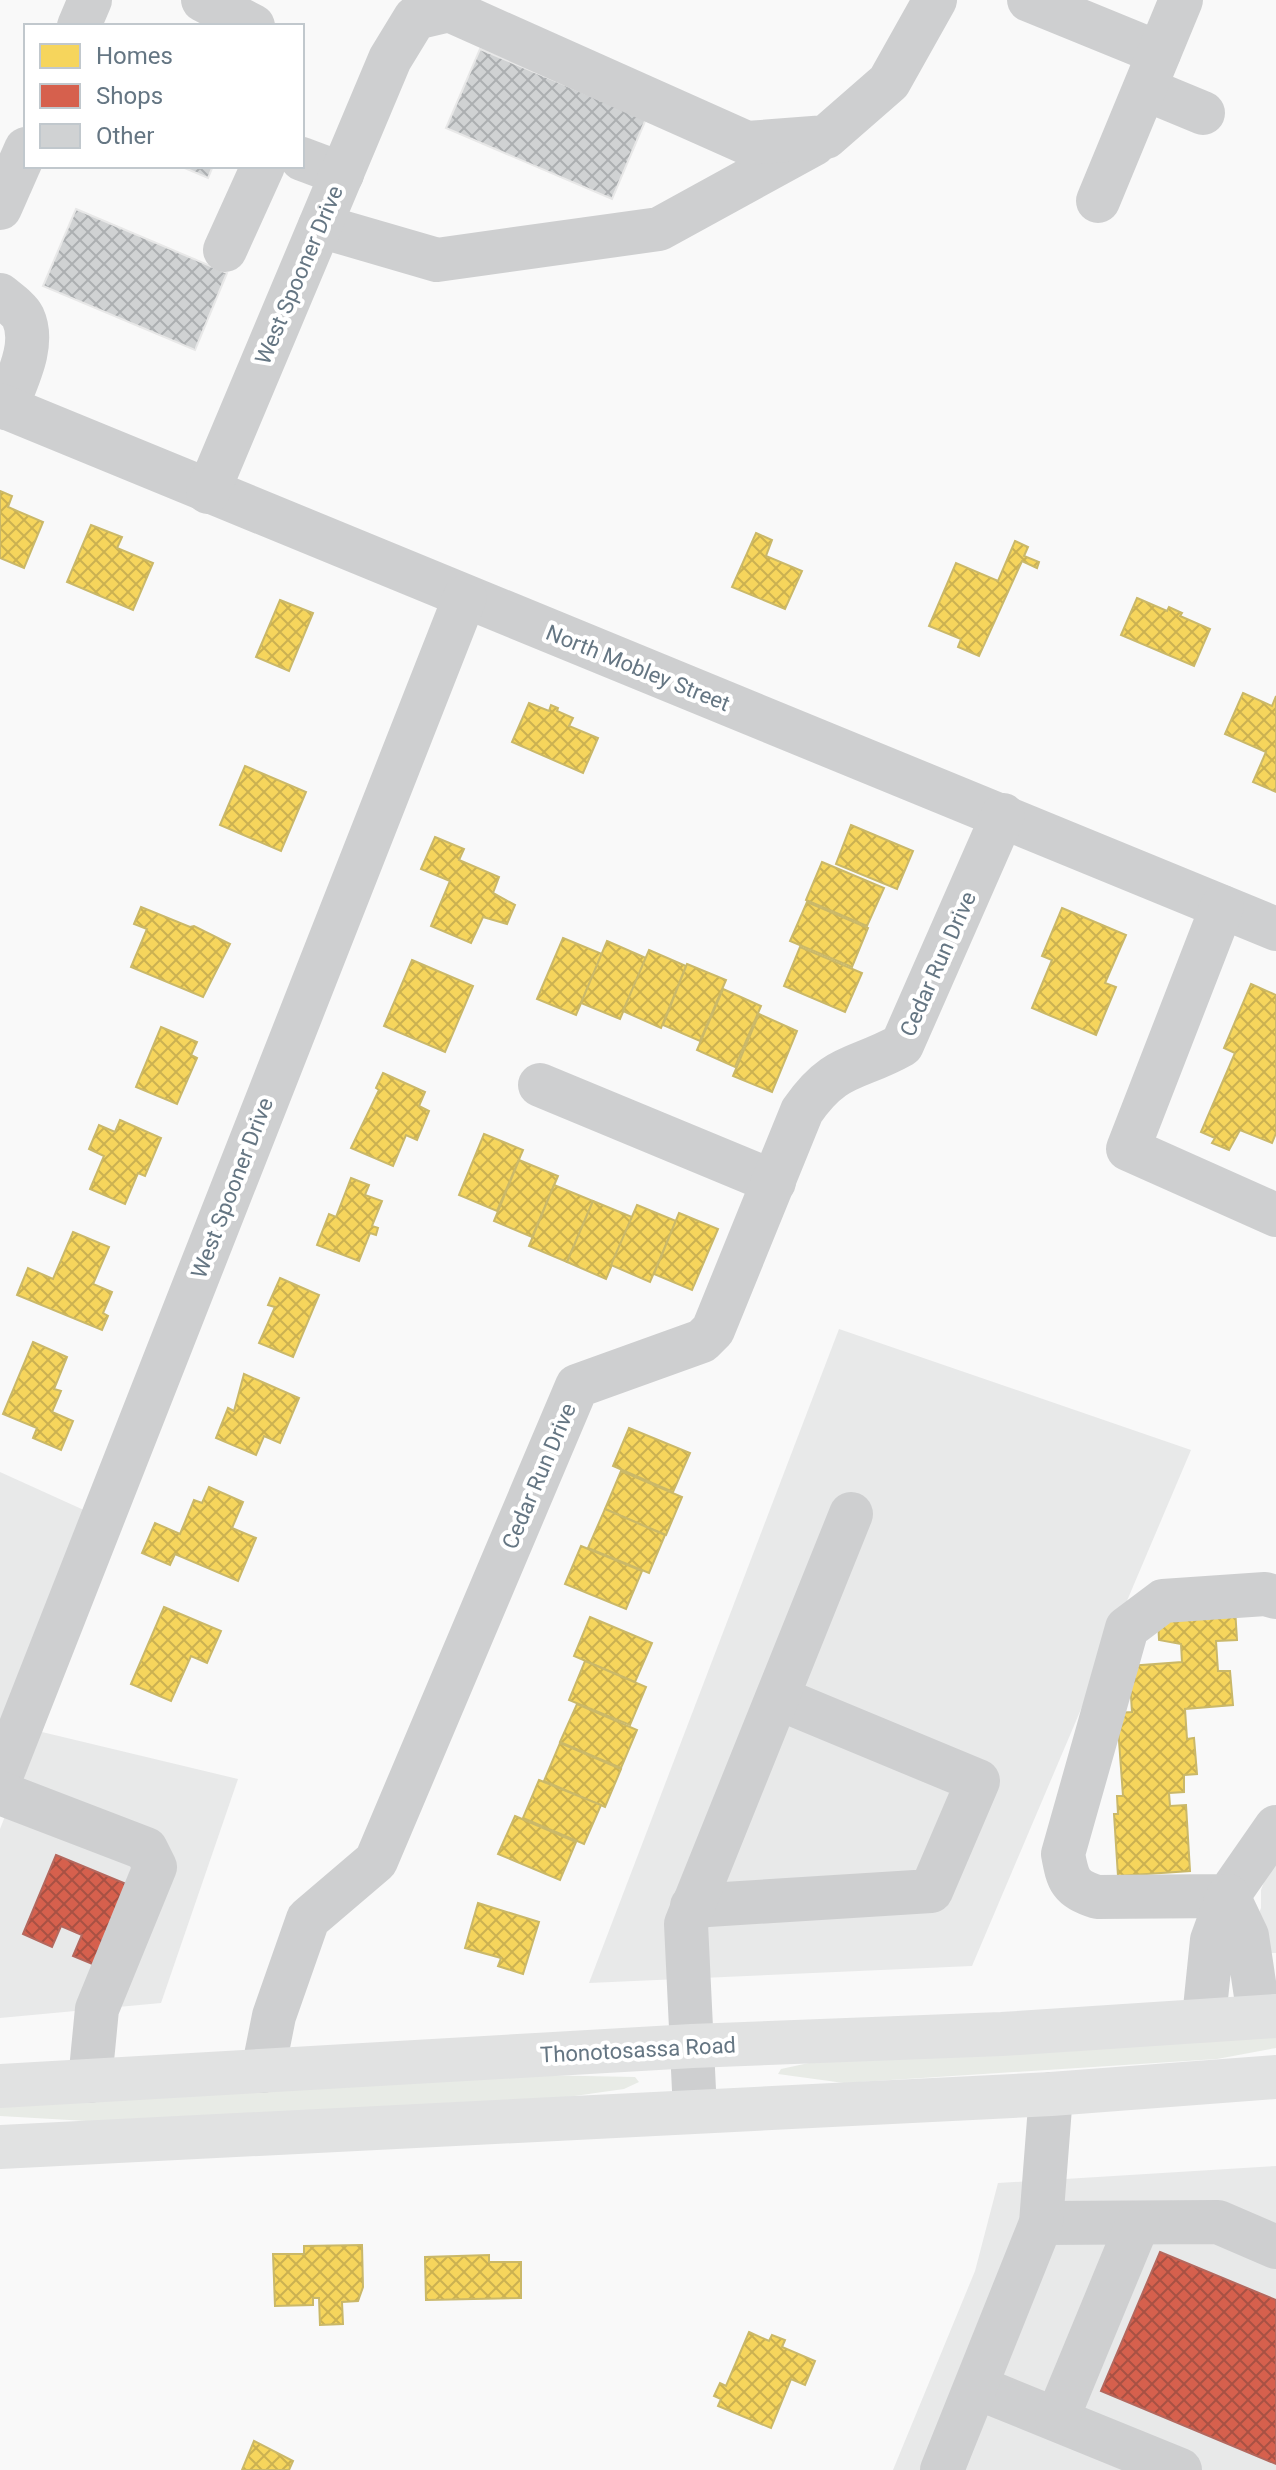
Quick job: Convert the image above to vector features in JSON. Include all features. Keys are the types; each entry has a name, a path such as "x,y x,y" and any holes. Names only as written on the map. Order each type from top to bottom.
{"main road":[{"name":"Thonotosassa Road","path":"20,2085 692,2046 1002,2034 1268,2016"},
{"path":"0,2058 20,2085"},
{"path":"0,2147 1051,2094 1276,2077"}],"street":[{"path":"80,24 90,0"},
{"path":"203,0 249,24"},
{"path":"320,226 437,260 659,229 826,137 889,82 935,0"},
{"path":"1029,0 1152,71 1203,113"},
{"path":"1098,201 1181,0"},
{"name":"West Spooner Drive","path":"208,492 320,226 322,167 415,18 449,10 747,143 826,137"},
{"path":"0,208 24,154"},
{"path":"225,250 262,168"},
{"path":"0,295 22,315 27,338 24,361 3,406"},
{"name":"North Mobley Street","path":"3,406 1276,929"},
{"name":"West Spooner Drive","path":"0,1779 465,597"},
{"name":"Cedar Run Drive","path":"263,2071 274,2016 308,1919 376,1861 577,1386 702,1341 720,1317 802,1111 819,1087 846,1067 874,1061 902,1045 1003,815"},
{"path":"1222,907 1128,1149 1276,1215"},
{"path":"540,1085 774,1182"},
{"path":"695,2111 686,1924 851,1514"},
{"path":"1228,1896 1097,1897 1077,1891 1067,1876 1063,1854 1127,1628 1163,1601 1265,1594 1276,1597"},
{"path":"692,1906 931,1891 978,1781 778,1698"},
{"path":"0,1793 146,1849 153,1857 155,1867 97,2009 90,2081"},
{"path":"1204,2018 1212,1940 1228,1896 1276,1827"},
{"path":"1228,1896 1247,1936 1268,2016"},
{"path":"942,2470 1041,2223 1051,2094"},
{"path":"1041,2223 1218,2222 1276,2247"},
{"path":"1057,2419 1138,2223"},
{"path":"976,2387 1180,2470"}],"shaded area":[{"path":"839,1329 1191,1450 972,1966 589,1983"},
{"path":"0,1472 86,1511 0,1728"},
{"path":"67,1658 42,1732 238,1779 161,2003 0,2018 0,1829"},
{"path":"1276,1850 1276,1953 1242,1953 1261,1908 1261,1890"},
{"path":"1276,2034 1276,2048 1217,2059 844,2083 778,2074 781,2069 841,2056"},
{"path":"533,2075 635,2077 639,2082 624,2089 553,2099 104,2122 0,2116 0,2105"},
{"path":"1276,2166 1276,2470 893,2470 975,2271 998,2183"}],"building: Homes":[{"path":"0,491 12,496 8,507 43,522 24,568 0,558"},
{"path":"91,525 122,537 117,548 153,563 133,610 67,582"},
{"path":"756,533 772,540 766,556 802,571 785,609 732,587"},
{"path":"1015,541 1028,547 1024,556 1039,562 1037,568 1022,561 979,656 958,647 961,639 929,626 956,563 998,581"},
{"path":"1137,598 1167,611 1169,607 1182,613 1180,616 1210,629 1194,666 1121,635"},
{"path":"280,600 313,613 289,671 256,657"},
{"path":"1243,693 1272,706 1276,696 1276,792 1253,782 1266,752 1225,734"},
{"path":"529,703 549,711 551,705 558,708 557,711 573,718 569,726 598,738 583,773 512,742"},
{"path":"245,766 306,792 281,851 220,825"},
{"path":"851,825 913,851 897,889 836,864"},
{"path":"435,837 464,849 459,860 499,877 493,893 515,905 507,924 483,917 471,943 431,926 450,881 421,869"},
{"path":"822,862 884,888 867,926 806,900"},
{"path":"807,902 868,928 852,967 790,941"},
{"path":"141,907 194,926 230,944 203,997 131,967 147,929 134,924"},
{"path":"1062,908 1126,935 1105,983 1116,987 1096,1035 1032,1008 1052,960 1042,956"},
{"path":"563,938 602,954 576,1015 537,999"},
{"path":"607,941 646,958 620,1019 581,1003"},
{"path":"800,947 862,973 845,1012 784,986"},
{"path":"649,950 686,966 661,1028 623,1011"},
{"path":"412,960 473,986 445,1052 384,1026"},
{"path":"687,964 726,980 700,1041 663,1025"},
{"path":"1251,984 1276,995 1276,1133 1272,1143 1240,1130 1229,1150 1212,1143 1215,1138 1201,1132 1235,1053 1224,1048"},
{"path":"723,989 761,1006 735,1067 697,1050"},
{"path":"759,1014 797,1031 772,1092 733,1076"},
{"path":"161,1027 197,1042 191,1055 197,1058 177,1104 136,1087"},
{"path":"383,1073 425,1092 419,1106 429,1111 417,1140 406,1135 393,1166 351,1148 379,1090 376,1088"},
{"path":"120,1120 161,1138 145,1176 138,1173 125,1204 90,1189 104,1156 89,1149 99,1125 115,1132"},
{"path":"484,1134 523,1150 497,1211 459,1195"},
{"path":"519,1160 558,1176 532,1237 494,1221"},
{"path":"351,1178 369,1185 365,1195 382,1201 372,1226 378,1228 376,1235 370,1233 359,1261 317,1245 329,1214 336,1217"},
{"path":"554,1185 593,1201 567,1262 529,1246"},
{"path":"593,1201 632,1217 606,1279 567,1262"},
{"path":"637,1205 676,1221 650,1282 611,1265"},
{"path":"679,1213 718,1229 692,1290 654,1274"},
{"path":"73,1232 109,1247 93,1284 112,1292 103,1313 108,1316 102,1330 17,1295 28,1268 53,1279"},
{"path":"280,1278 319,1295 293,1357 259,1343 275,1307 268,1305"},
{"path":"33,1342 67,1357 54,1389 61,1391 52,1412 73,1421 61,1450 33,1438 37,1428 3,1414"},
{"path":"244,1374 299,1398 280,1443 264,1436 256,1455 216,1438 228,1408 234,1411"},
{"path":"629,1428 690,1453 673,1492 613,1466"},
{"path":"621,1471 682,1497 666,1535 605,1509"},
{"path":"209,1487 243,1502 232,1528 256,1538 238,1581 175,1554 170,1565 142,1553 155,1523 180,1534 194,1500 202,1503"},
{"path":"605,1509 665,1535 649,1573 588,1548"},
{"path":"581,1546 642,1571 626,1609 565,1584"},
{"path":"164,1607 221,1631 207,1663 191,1656 171,1701 131,1684"},
{"path":"1235,1608 1237,1640 1216,1641 1218,1671 1230,1671 1233,1705 1185,1709 1187,1739 1194,1738 1197,1774 1184,1775 1184,1792 1169,1793 1170,1806 1186,1805 1190,1871 1118,1876 1114,1814 1118,1814 1117,1796 1123,1796 1117,1713 1132,1712 1129,1666 1182,1662 1181,1644 1159,1640 1158,1618"},
{"path":"590,1617 652,1643 635,1682 574,1656"},
{"path":"585,1661 646,1687 630,1725 569,1700"},
{"path":"577,1704 637,1730 621,1768 560,1742"},
{"path":"560,1743 621,1769 605,1807 544,1781"},
{"path":"539,1780 601,1805 584,1844 523,1818"},
{"path":"515,1816 576,1842 560,1880 498,1854"},
{"path":"478,1903 539,1922 523,1974 498,1966 501,1958 465,1948"},
{"path":"362,2245 363,2287 358,2301 342,2302 343,2324 320,2325 319,2298 313,2298 313,2305 275,2306 273,2254 304,2254 304,2246"},
{"path":"489,2255 489,2262 521,2262 521,2298 426,2300 425,2257"},
{"path":"749,2332 769,2341 772,2335 785,2340 782,2347 815,2361 805,2385 791,2379 771,2428 718,2406 721,2399 714,2396 720,2383 726,2386"},
{"path":"254,2441 293,2461 289,2470 242,2470"}],"building: Shops":[{"path":"56,1855 136,1888 102,1968 73,1956 82,1935 61,1926 52,1947 23,1934"},
{"path":"1160,2252 1276,2300 1276,2464 1101,2391"}],"building: Other":[{"path":"480,49 646,119 612,199 446,128"},
{"path":"185,168 212,168 208,178"},
{"path":"76,209 227,273 195,350 43,286"}]}
